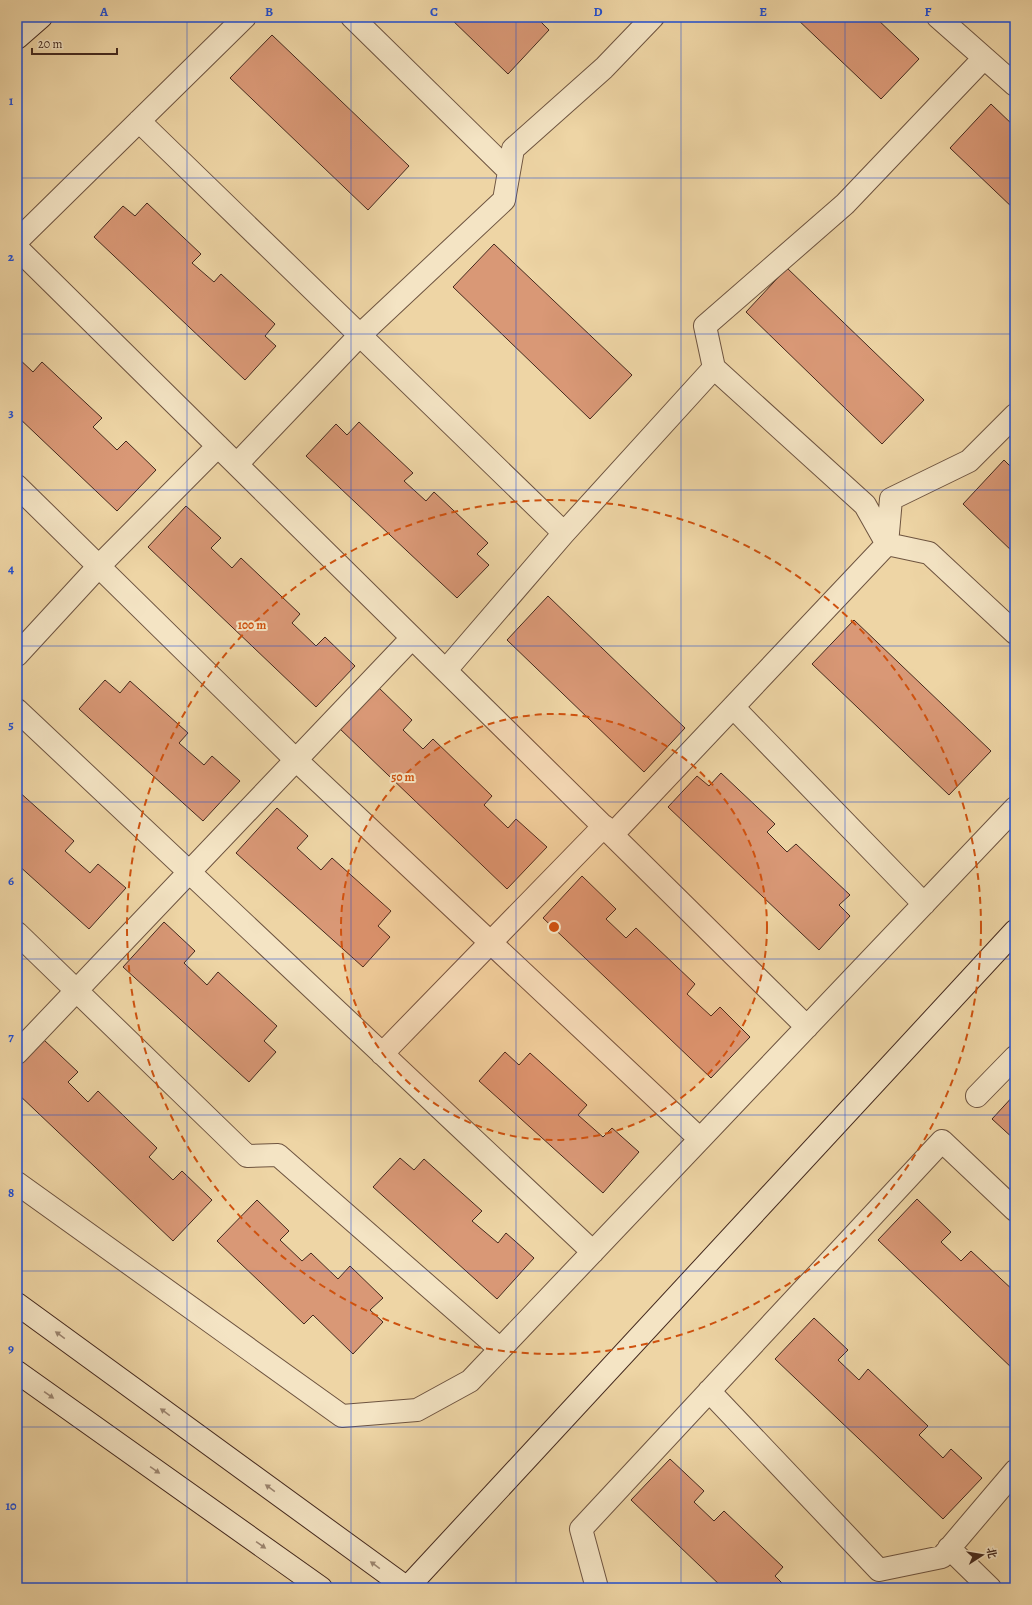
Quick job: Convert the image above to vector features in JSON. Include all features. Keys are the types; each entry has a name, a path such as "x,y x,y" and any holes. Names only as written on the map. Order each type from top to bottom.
{"street":[{"path":"17,38 41,17"},
{"path":"17,241 245,17"},
{"path":"352,17 509,170"},
{"path":"237,464 360,335 504,200 513,149 604,68 652,17"},
{"path":"938,17 1015,85"},
{"path":"984,58 845,204 705,326 714,368 865,505 887,544 929,553 1015,633"},
{"path":"139,121 564,533"},
{"path":"17,248 807,1027"},
{"path":"446,670 564,533 714,368"},
{"path":"382,1054 492,943 733,707 887,544 891,499 968,461 1015,415"},
{"path":"17,655 99,566 218,446"},
{"path":"17,486 296,760 700,1139"},
{"path":"17,1053 412,638"},
{"path":"733,707 924,904"},
{"path":"17,710 593,1252"},
{"path":"17,1183 342,1416 417,1410 470,1381 1015,808"},
{"path":"17,1304 407,1588 1015,931"},
{"path":"17,933 247,1156 278,1155 500,1349"},
{"path":"977,1096 1015,1056"},
{"path":"597,1588 581,1529 942,1141 1015,1210"},
{"path":"17,1372 321,1588"},
{"path":"709,1391 879,1570 942,1556 1015,1471"},
{"path":"949,1548 990,1588"}],"building":[{"path":"449,17 536,17 549,30 508,74"},
{"path":"795,17 875,17 919,59 881,99"},
{"path":"272,35 409,166 368,210 230,78"},
{"path":"991,104 1015,127 1015,210 950,148"},
{"path":"147,203 201,254 192,263 214,282 221,274 275,324 265,336 276,346 245,380 94,237 123,206 135,216"},
{"path":"494,244 632,375 590,419 453,287"},
{"path":"787,268 924,400 882,444 746,312"},
{"path":"17,357 33,372 42,362 102,418 93,427 117,450 126,441 156,470 117,511 17,416"},
{"path":"359,422 413,473 404,481 426,501 434,492 488,543 477,554 489,565 457,598 306,456 336,424 347,435"},
{"path":"1004,460 1015,471 1015,554 963,504"},
{"path":"186,506 221,538 211,548 232,568 241,558 300,614 292,623 316,646 325,637 355,666 316,707 148,547"},
{"path":"548,596 685,728 644,772 507,640"},
{"path":"854,620 991,751 949,795 812,664"},
{"path":"105,680 120,693 130,681 188,733 179,743 204,765 212,756 240,781 203,821 79,709"},
{"path":"378,687 412,720 403,730 423,749 433,739 492,796 484,805 508,828 516,819 547,847 507,889 339,728"},
{"path":"721,773 775,824 767,832 787,852 796,844 850,895 839,905 850,916 819,950 668,807 697,776 709,786"},
{"path":"17,790 74,841 65,851 90,873 98,864 126,888 89,929 17,864"},
{"path":"277,808 308,836 297,848 321,870 332,858 391,911 378,926 390,937 363,967 236,853"},
{"path":"582,876 616,909 606,919 626,938 636,928 695,984 687,994 711,1016 720,1007 750,1037 711,1078 543,918"},
{"path":"164,922 195,951 184,963 207,985 218,972 277,1026 264,1041 276,1052 249,1082 123,967"},
{"path":"44,1040 78,1072 68,1082 88,1102 98,1091 157,1148 149,1157 173,1180 182,1171 212,1200 173,1241 17,1093 17,1068"},
{"path":"505,1052 519,1065 530,1053 587,1105 578,1115 603,1137 612,1128 639,1152 603,1193 479,1081"},
{"path":"1015,1094 1015,1140 992,1119"},
{"path":"400,1158 414,1170 424,1159 482,1211 472,1221 498,1243 506,1233 534,1258 497,1299 373,1187"},
{"path":"917,1199 951,1232 941,1242 961,1261 971,1251 1015,1292 1015,1371 878,1240"},
{"path":"257,1200 289,1231 280,1240 302,1261 311,1253 338,1279 350,1266 383,1298 370,1310 383,1322 353,1354 313,1315 304,1324 217,1241"},
{"path":"814,1318 848,1350 838,1360 859,1380 868,1369 928,1426 919,1435 943,1458 951,1449 982,1478 943,1519 775,1359"},
{"path":"670,1459 704,1491 694,1502 714,1521 724,1511 783,1567 775,1576 787,1588 723,1588 631,1500"}]}
